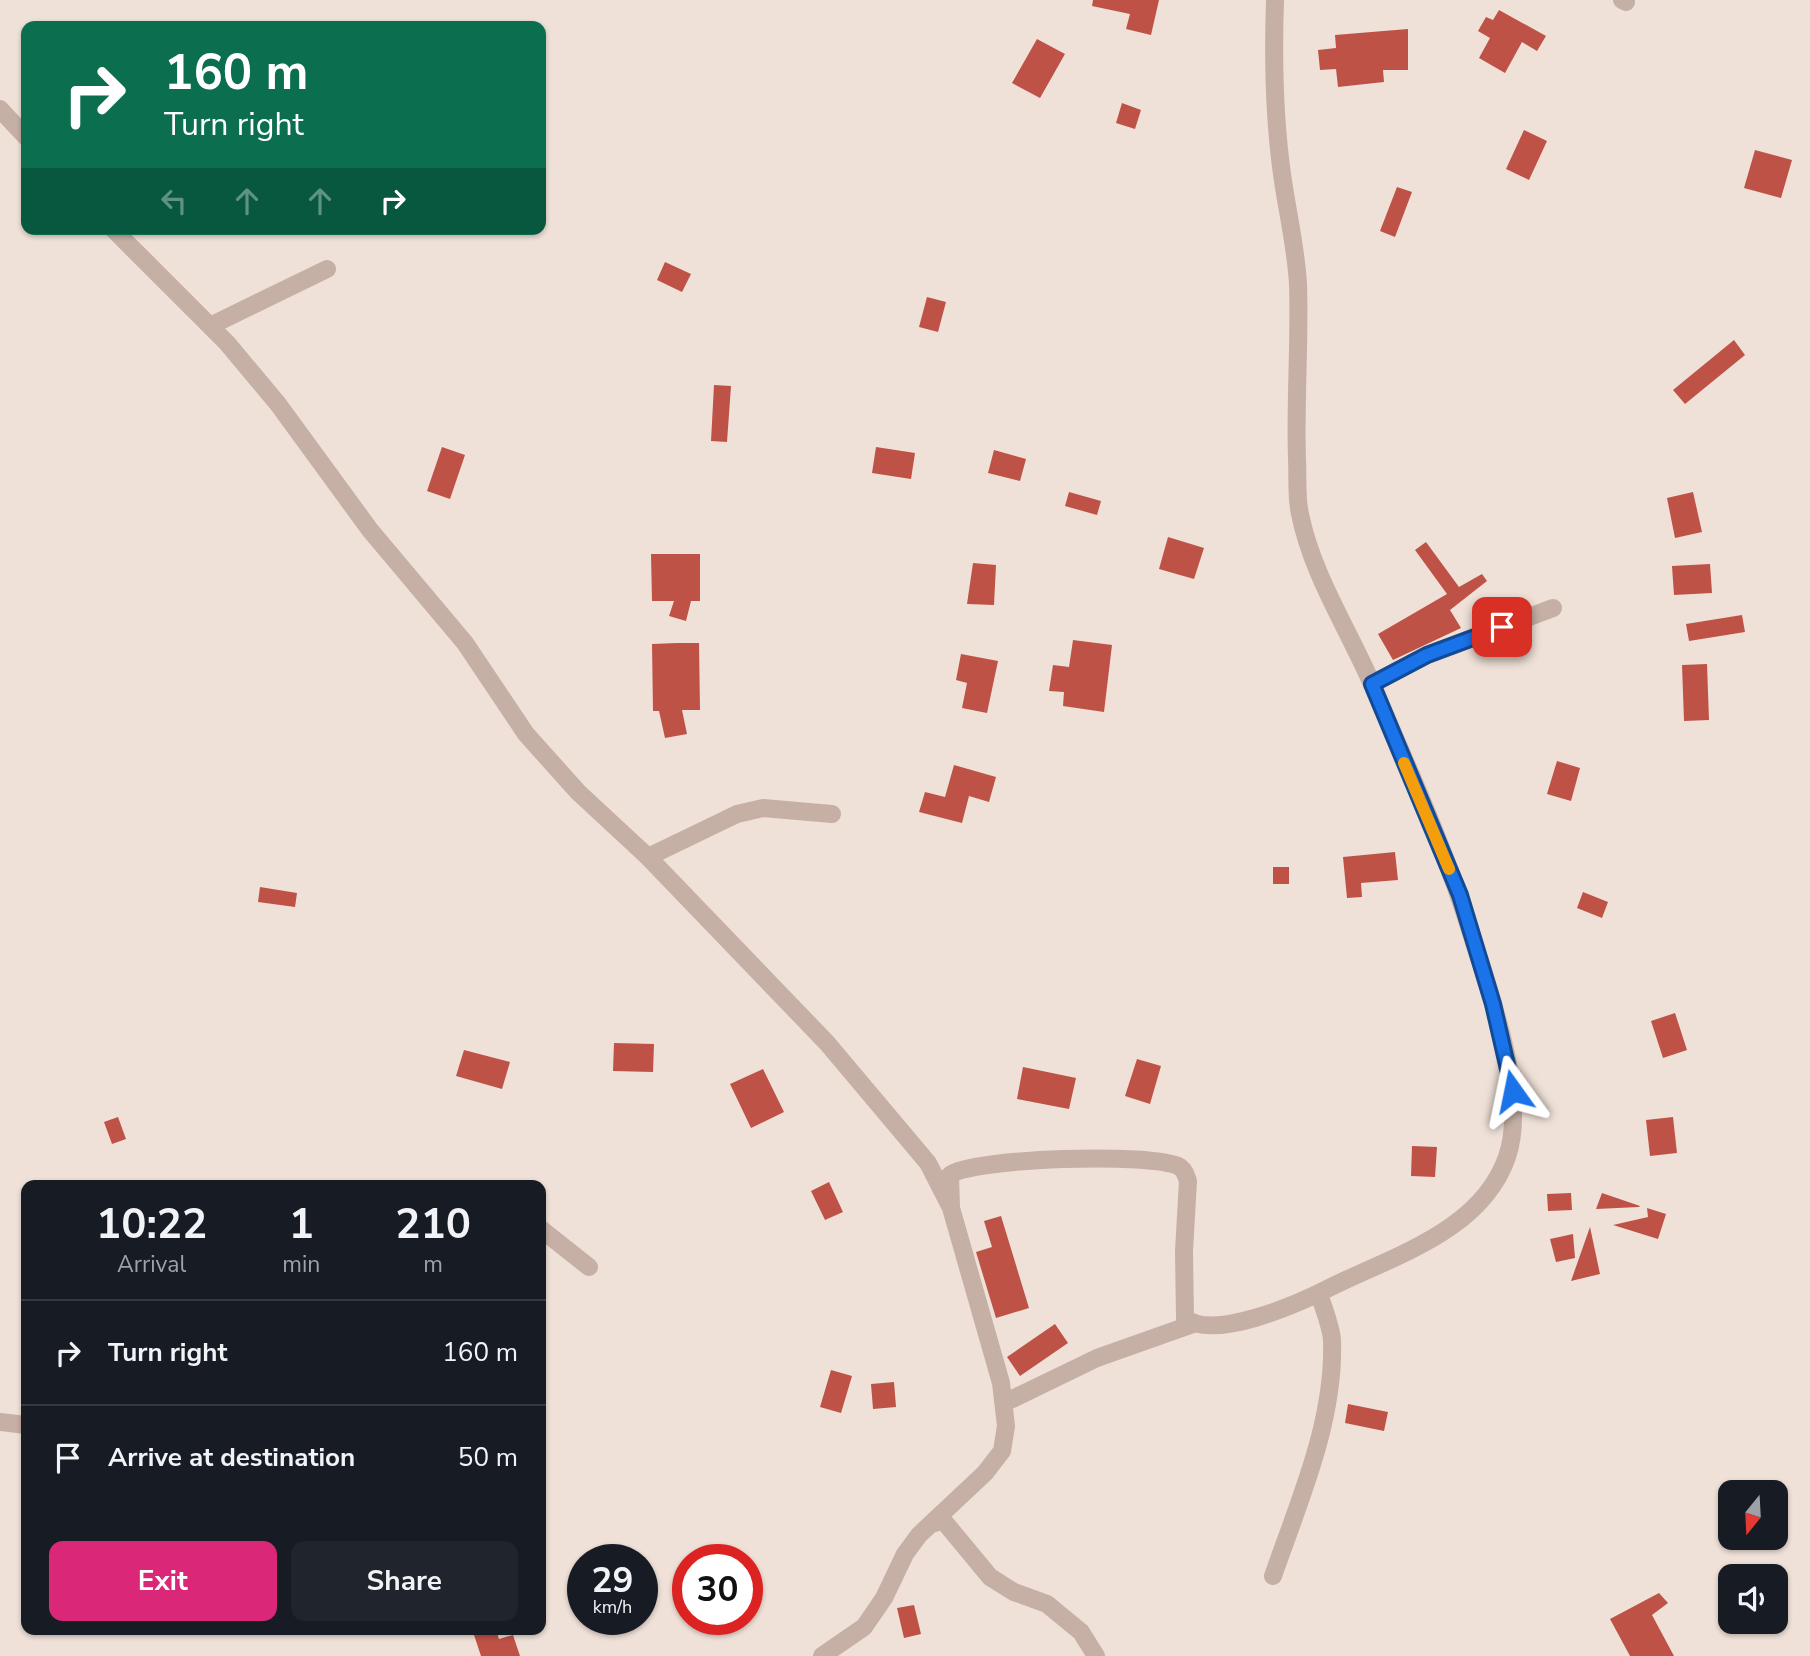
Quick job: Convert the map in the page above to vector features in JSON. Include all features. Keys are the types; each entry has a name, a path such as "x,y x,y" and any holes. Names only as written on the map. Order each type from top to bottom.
{"street":[{"path":"1004,1403 1097,1358 1193,1324 1214,1327 1235,1323 1319,1293 1421,1245 1460,1221 1492,1191 1509,1154 1513,1091 1493,1004 1460,895 1372,684 1311,552 1299,512 1295,408 1299,317 1297,260 1282,173 1275,97 1275,0"},
{"path":"0,108 21,131"},
{"path":"119,235 211,326 278,404 370,530 465,643 526,734 578,792 648,857 827,1043 928,1163 951,1208 1001,1383 1006,1426 1002,1451 985,1473 905,1554 884,1598 864,1627 822,1656"},
{"path":"211,326 327,269"},
{"path":"1372,684 1427,655 1553,608"},
{"path":"648,857 737,814 763,808 832,814"},
{"path":"951,1208 950,1175 957,1170 982,1165 1130,1158 1179,1167 1186,1173 1188,1181 1184,1307 1185,1318 1193,1324"},
{"path":"546,1233 589,1267"},
{"path":"1273,1576 1316,1450 1329,1396 1332,1338 1319,1293"},
{"path":"0,1422 21,1424"},
{"path":"935,1522 942,1519 990,1577 1014,1592 1048,1604 1081,1632 1096,1656"}],"building":[{"path":"1093,0 1159,0 1151,35 1126,29 1130,14 1092,6"},
{"path":"1499,10 1546,36 1537,51 1522,42 1505,73 1479,58 1490,38 1478,31 1486,17 1493,20"},
{"path":"1408,29 1408,70 1383,70 1384,82 1338,87 1336,69 1320,70 1318,50 1336,48 1335,35"},
{"path":"1037,39 1065,54 1040,98 1012,83"},
{"path":"1122,103 1141,110 1135,129 1116,123"},
{"path":"1524,130 1547,141 1529,180 1506,169"},
{"path":"1755,150 1792,160 1781,198 1744,188"},
{"path":"1397,187 1412,192 1395,237 1380,231"},
{"path":"665,262 691,274 682,292 657,280"},
{"path":"927,297 946,302 938,332 919,327"},
{"path":"1734,340 1745,355 1685,404 1673,390"},
{"path":"714,385 731,386 727,442 711,441"},
{"path":"442,447 465,455 450,499 427,491"},
{"path":"876,447 915,453 911,479 872,473"},
{"path":"994,450 1026,459 1020,481 988,473"},
{"path":"1069,492 1101,501 1097,515 1065,506"},
{"path":"1693,492 1702,532 1675,538 1667,498"},
{"path":"1168,537 1204,548 1194,579 1159,569"},
{"path":"1426,542 1459,587 1482,574 1487,581 1450,610 1461,628 1393,660 1378,634 1447,594 1415,550"},
{"path":"651,554 700,554 700,601 691,601 686,621 669,616 674,601 652,601"},
{"path":"973,563 996,565 994,605 967,604"},
{"path":"1710,564 1712,593 1674,595 1672,566"},
{"path":"1742,615 1745,632 1689,641 1686,624"},
{"path":"1073,640 1112,645 1104,712 1063,706 1064,692 1049,691 1053,665 1069,667"},
{"path":"699,643 700,710 682,710 687,734 665,738 659,711 653,711 652,644"},
{"path":"961,654 998,661 987,713 962,708 967,683 956,680"},
{"path":"1707,664 1709,720 1684,721 1682,665"},
{"path":"1557,761 1580,768 1571,801 1547,794"},
{"path":"954,765 996,777 989,802 969,796 962,823 919,812 925,792 945,797"},
{"path":"1395,852 1398,880 1361,883 1362,897 1347,898 1343,857"},
{"path":"1273,867 1289,867 1289,884 1273,884"},
{"path":"260,887 297,893 295,907 258,902"},
{"path":"1583,892 1608,902 1602,918 1577,908"},
{"path":"1675,1013 1687,1050 1663,1058 1651,1021"},
{"path":"614,1043 654,1044 653,1072 613,1071"},
{"path":"464,1050 510,1062 502,1089 456,1076"},
{"path":"1137,1059 1161,1066 1150,1104 1125,1096"},
{"path":"1023,1067 1076,1078 1069,1109 1017,1099"},
{"path":"763,1069 784,1112 751,1128 730,1084"},
{"path":"118,1117 126,1139 112,1144 104,1122"},
{"path":"1673,1117 1677,1153 1650,1156 1646,1120"},
{"path":"1412,1146 1437,1147 1435,1177 1411,1176"},
{"path":"829,1182 843,1212 825,1220 811,1191"},
{"path":"1571,1193 1572,1210 1548,1211 1547,1194"},
{"path":"1602,1193 1640,1206 1596,1209"},
{"path":"1647,1208 1666,1214 1658,1239 1613,1225 1648,1217"},
{"path":"1001,1216 1029,1308 996,1318 976,1252 992,1247 984,1221"},
{"path":"1590,1227 1600,1274 1571,1281"},
{"path":"1573,1234 1575,1258 1556,1262 1550,1239"},
{"path":"1055,1324 1068,1343 1020,1376 1007,1357"},
{"path":"831,1370 852,1376 841,1413 820,1407"},
{"path":"894,1382 896,1407 873,1409 871,1384"},
{"path":"1348,1404 1388,1412 1384,1431 1345,1423"},
{"path":"1659,1593 1668,1603 1652,1615 1674,1656 1630,1656 1610,1619"},
{"path":"914,1605 921,1634 904,1638 897,1608"},
{"path":"474,1635 498,1635 499,1639 513,1635 520,1656 481,1656"}],"slow traffic":[{"path":"1404,763 1449,869"}],"route":[{"path":"1502,627 1427,655 1372,684 1460,895 1493,1004 1513,1091"}]}
